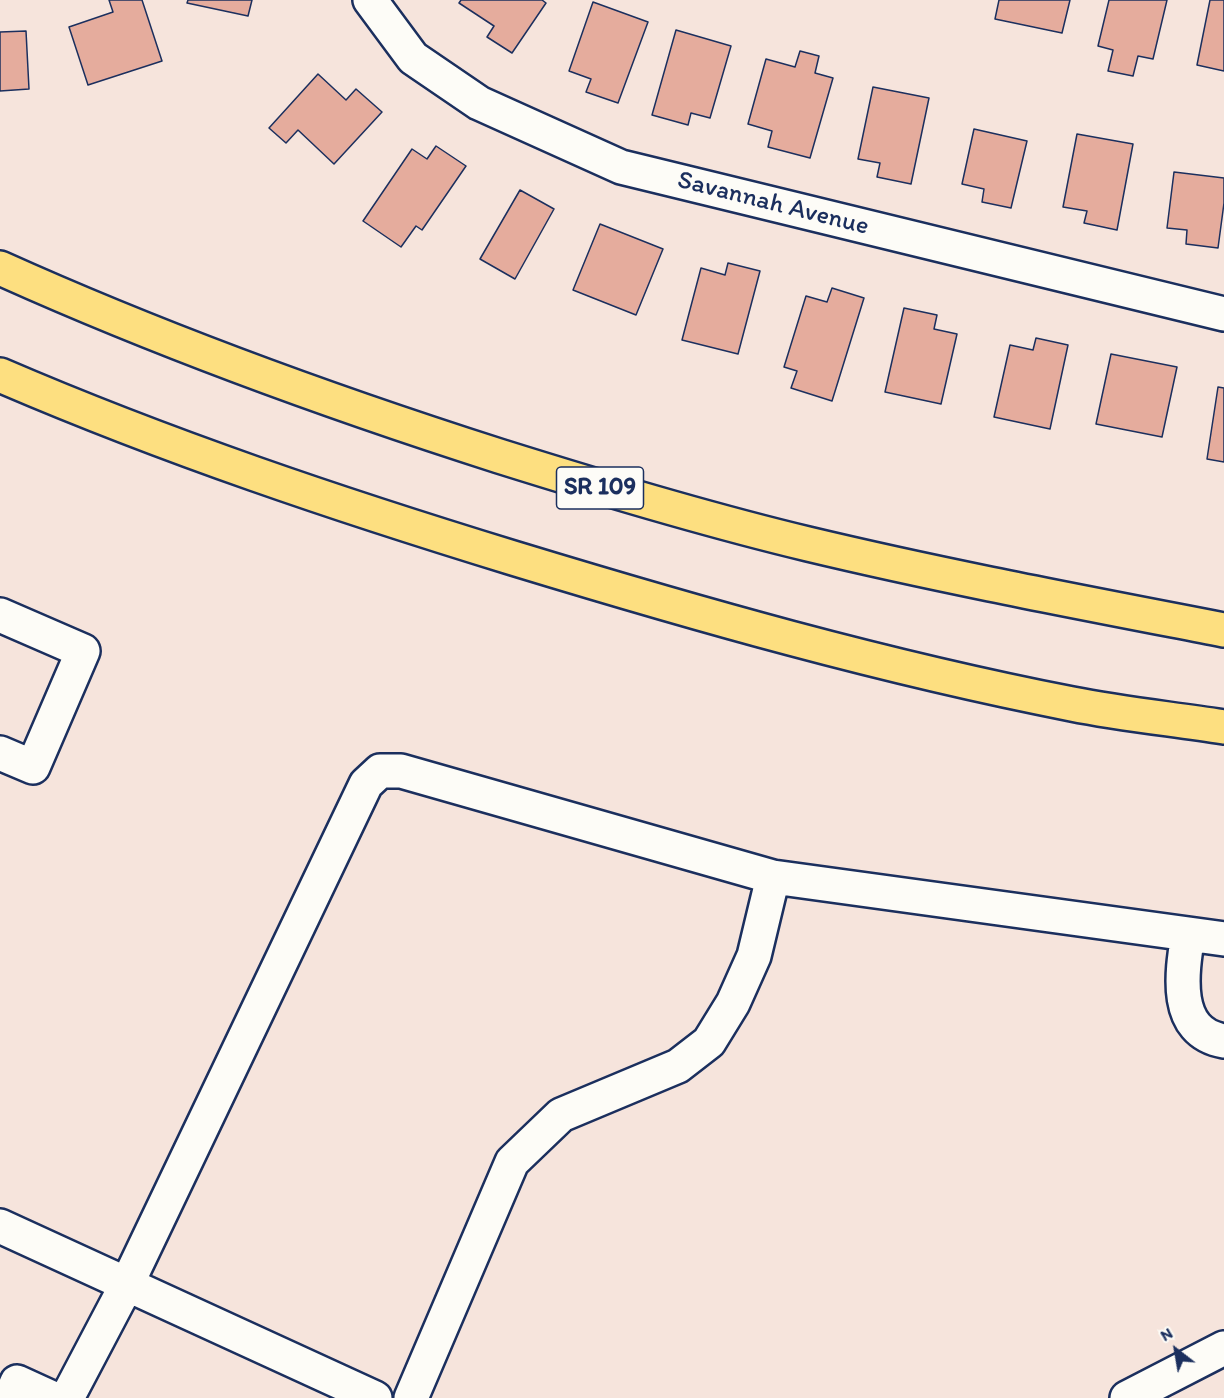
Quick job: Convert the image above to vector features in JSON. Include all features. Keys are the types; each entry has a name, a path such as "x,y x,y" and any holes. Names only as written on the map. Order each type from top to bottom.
{"highway":[{"name":"SR 109","path":"0,268 206,354 394,422 605,489 805,543 963,580 1224,630"},
{"path":"0,375 136,431 260,476 401,523 610,587 816,645 1061,701 1224,727"}],"street":[{"name":"Savannah Avenue","path":"370,0 413,58 479,103 621,167 1224,314"},
{"path":"0,615 83,651 33,767 0,753"},
{"path":"67,1398 127,1284 366,784 380,771 400,771 773,877 1224,939"},
{"path":"411,1398 512,1162 561,1114 678,1066 709,1042 733,1004 754,956 773,877"},
{"path":"1188,934 1182,987 1187,1011 1196,1027 1209,1037 1224,1041"},
{"path":"0,1226 375,1398"},
{"path":"1130,1397 1224,1348"},
{"path":"10,1398 17,1382 52,1398"}],"building":[{"path":"109,0 142,0 162,61 88,85 69,27 113,12"},
{"path":"188,0 252,0 248,16 187,3"},
{"path":"461,0 542,0 546,3 512,53 487,37 494,26 459,3"},
{"path":"999,0 1070,0 1062,33 995,19"},
{"path":"1109,0 1167,0 1153,59 1138,56 1133,76 1108,71 1113,50 1098,46"},
{"path":"1210,0 1224,0 1224,71 1197,65"},
{"path":"593,2 648,22 618,103 586,92 591,79 569,71"},
{"path":"676,30 731,46 710,118 691,113 688,125 652,115"},
{"path":"26,31 29,89 0,91 0,32"},
{"path":"800,51 819,56 815,73 833,78 810,158 768,147 772,131 748,124 766,59 795,67"},
{"path":"318,74 346,100 356,89 382,112 334,164 298,130 286,143 269,128"},
{"path":"873,87 929,98 911,184 877,177 880,163 858,159"},
{"path":"974,129 1027,141 1011,208 982,202 984,189 962,184"},
{"path":"1077,134 1133,144 1117,230 1084,223 1087,211 1063,207"},
{"path":"436,146 466,166 422,230 416,226 401,247 363,221 412,149 427,159"},
{"path":"1174,172 1224,178 1224,203 1218,248 1186,244 1187,230 1167,228"},
{"path":"520,190 554,209 515,279 480,259"},
{"path":"600,224 663,249 636,315 573,290"},
{"path":"728,263 760,271 738,354 682,340 701,268 725,275"},
{"path":"832,288 864,298 832,401 791,388 797,371 784,367 806,296 827,302"},
{"path":"904,308 937,315 934,329 957,334 941,404 885,392"},
{"path":"1036,338 1068,345 1050,429 994,417 1010,345 1033,350"},
{"path":"1111,354 1177,367 1162,437 1096,424"},
{"path":"1218,387 1224,388 1224,462 1207,459"}]}
